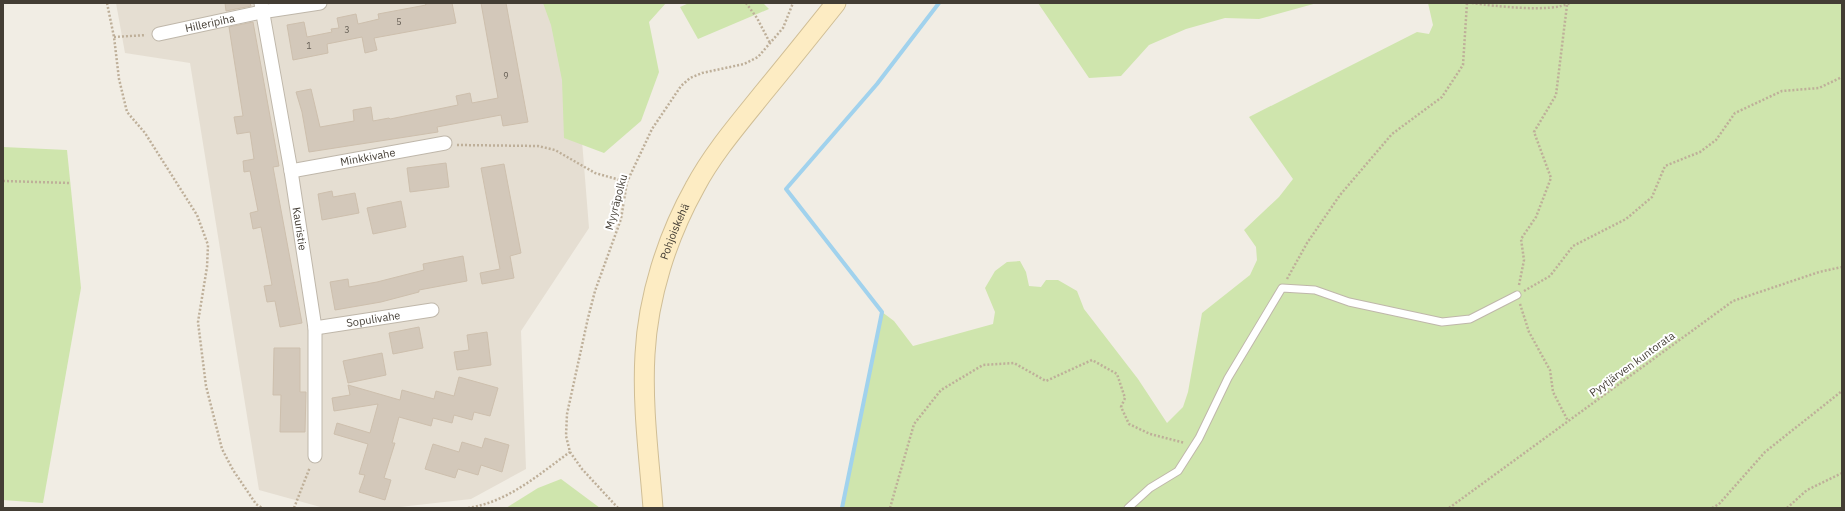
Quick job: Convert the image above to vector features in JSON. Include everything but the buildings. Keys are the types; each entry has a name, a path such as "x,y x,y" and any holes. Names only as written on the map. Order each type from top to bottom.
{"main road":[{"name":"Pohjoiskehä","path":"653,508 644,401 645,353 652,302 664,258 679,218 695,187 712,161 738,124 836,3"}],"street":[{"name":"Hilleripiha","path":"159,34 261,8 320,3"},
{"name":"Kauristie","path":"261,8 291,171 316,328 315,456"},
{"name":"Minkkivahe","path":"291,171 445,143"},
{"name":"Sopulivahe","path":"316,328 432,310"}],"lane":[{"path":"1128,508 1150,488 1178,471 1195,445 1228,378 1282,288 1315,290 1349,302 1442,322 1470,319 1517,295"}],"path":[{"path":"107,3 114,37 119,79 127,112 145,133 197,215 208,245 207,267 198,322 206,386 222,449 233,470 256,504 262,508"},
{"path":"746,3 757,18 770,43"},
{"name":"Myyräpolku","path":"570,452 566,436 567,414 588,318 595,291 621,219 628,182 652,128 681,86 690,78 702,72 744,64 758,57 782,28 793,3"},
{"path":"1282,288 1307,243 1340,195 1392,134 1442,97 1463,65 1467,3"},
{"path":"1472,3 1502,8 1541,8 1568,4 1556,95 1534,132 1551,178 1536,217 1521,239 1524,260 1517,295 1529,332 1550,370 1553,392 1568,422"},
{"path":"114,37 133,37 159,34"},
{"path":"1517,295 1550,276 1573,246 1631,215 1652,197 1665,166 1700,152 1716,140 1735,113 1782,91 1819,88 1842,77"},
{"path":"445,143 465,146 520,144 538,146 555,150 595,173 628,182"},
{"path":"3,181 70,183"},
{"name":"Pyytjärven kuntorata","path":"1449,508 1733,301 1819,272 1842,267"},
{"path":"890,508 914,424 941,390 983,365 1014,363 1046,381 1092,360 1117,374 1125,398 1121,406 1129,424 1150,434 1195,445"},
{"path":"1712,508 1719,504 1765,452 1842,391"},
{"path":"468,508 499,499 522,487 570,452 582,469 618,508"},
{"path":"294,508 315,456"},
{"path":"1787,508 1807,490 1842,474"}],"shaded area":[{"path":"116,3 571,3 589,228 521,331 526,469 471,499 391,508 324,508 259,490 190,63 125,53"}],"green space":[{"path":"543,3 666,3 649,22 659,72 641,121 604,153 564,138 562,80 551,25"},
{"path":"689,3 763,3 769,9 698,39 680,7"},
{"path":"1038,3 1317,3 1259,19 1225,18 1186,29 1149,45 1121,76 1089,78"},
{"path":"1428,3 1842,3 1842,508 842,508 882,312 894,321 913,346 993,324 995,312 985,288 995,271 1007,262 1020,261 1026,272 1029,286 1041,287 1046,280 1058,280 1077,291 1084,309 1138,379 1167,423 1183,407 1188,392 1202,313 1250,275 1257,260 1256,247 1244,230 1279,197 1293,179 1249,117 1417,32 1429,34 1433,25"},
{"path":"3,147 67,150 81,288 43,503 3,500"},
{"path":"561,479 600,508 506,508 538,488"}],"waterway":[{"path":"842,508 882,312 786,189 877,84 939,3"}]}
